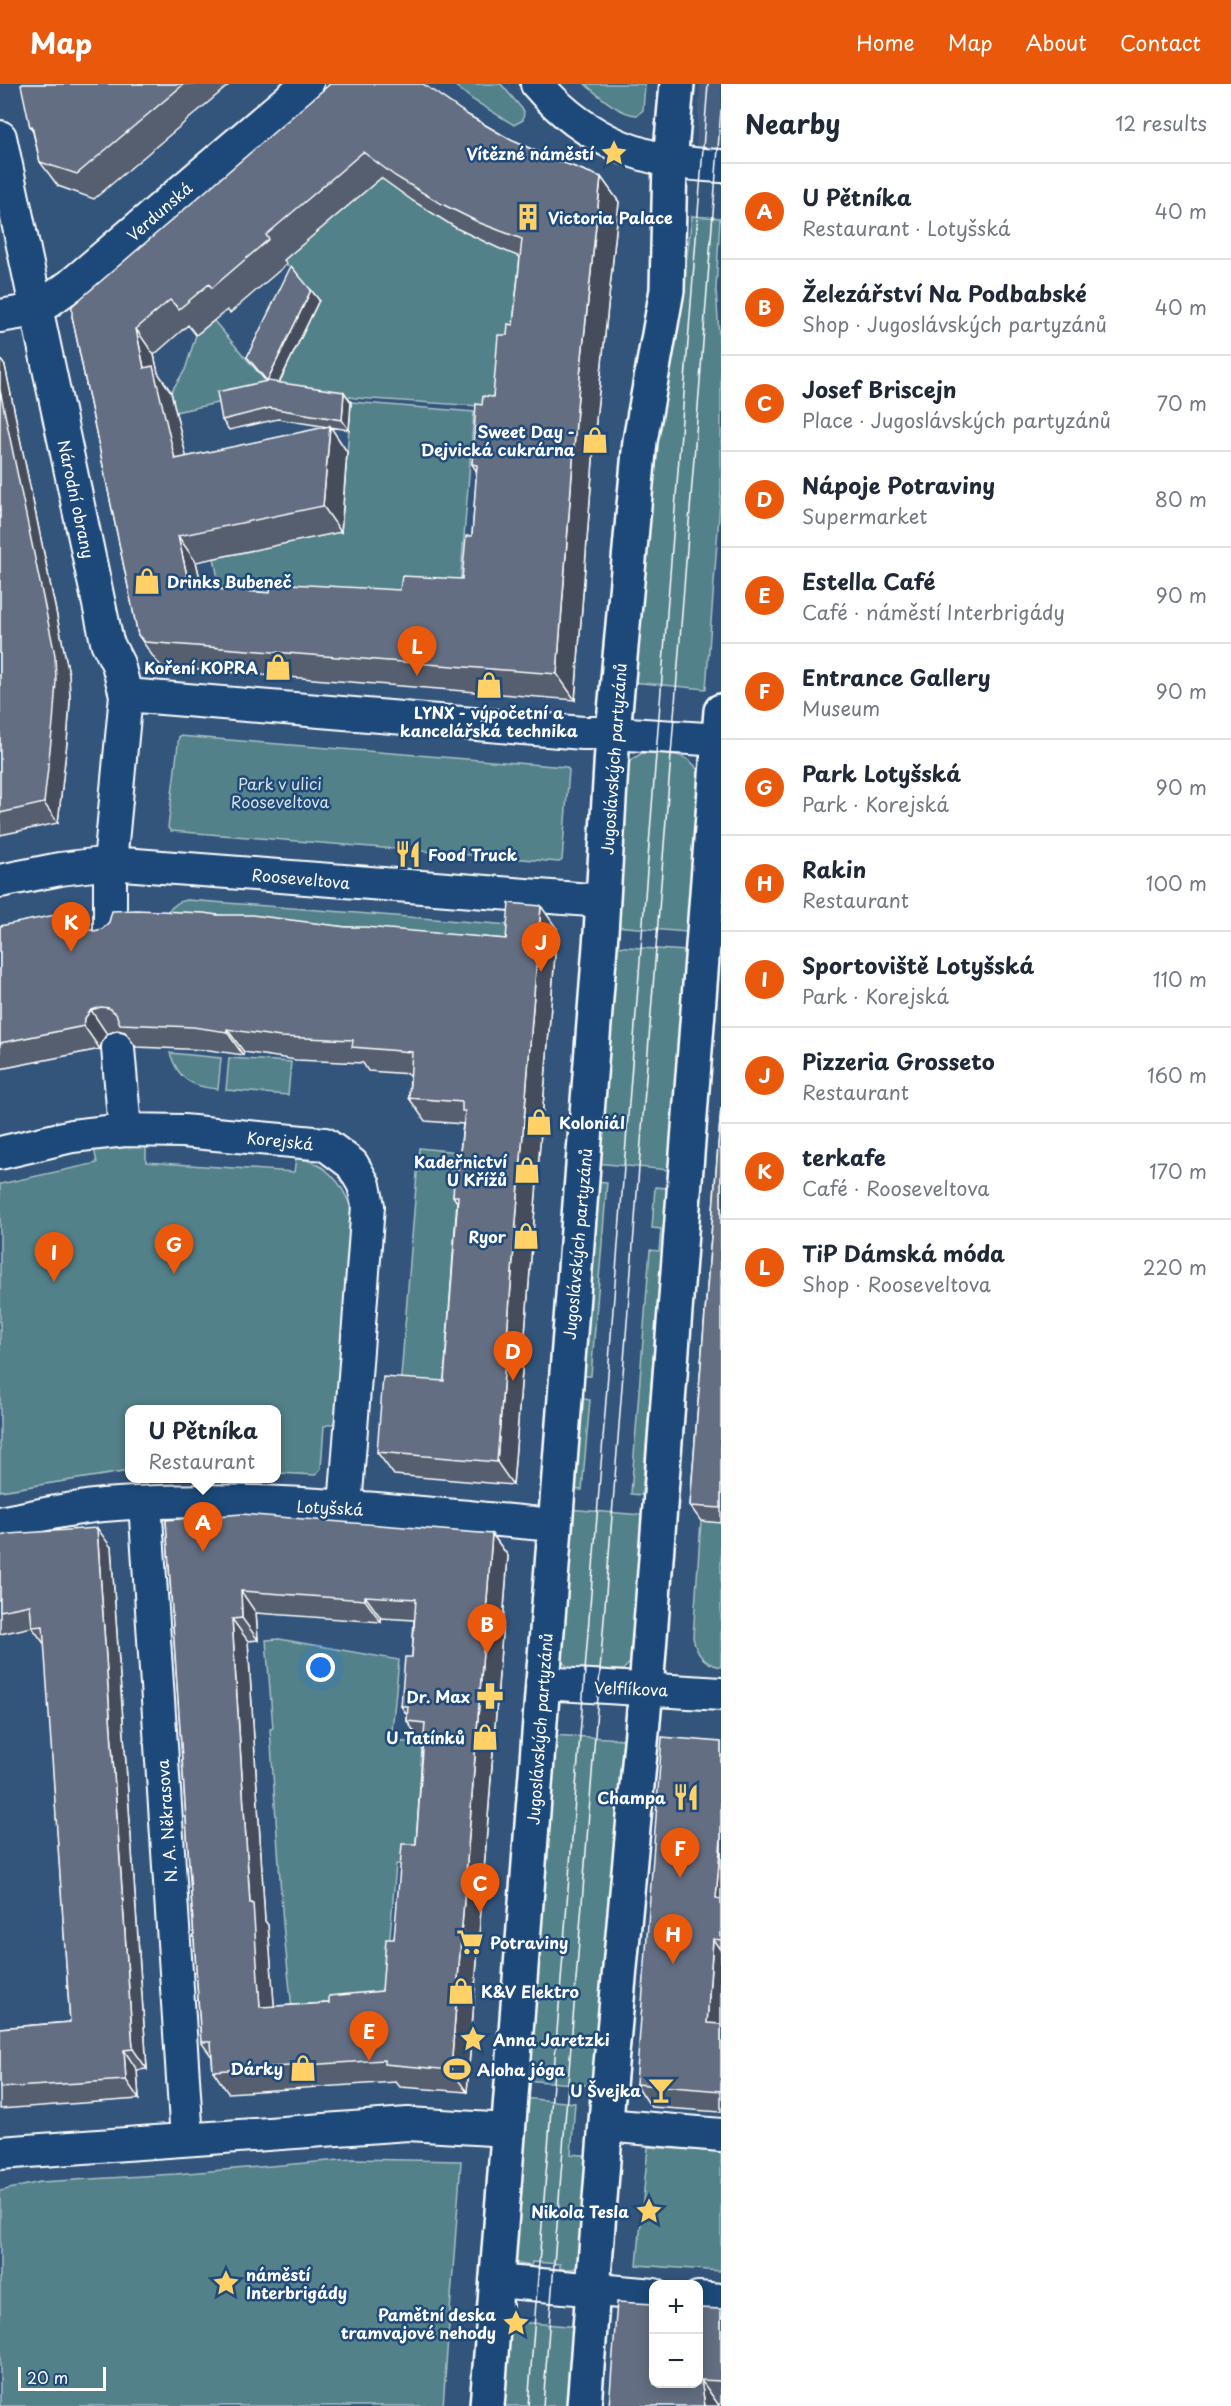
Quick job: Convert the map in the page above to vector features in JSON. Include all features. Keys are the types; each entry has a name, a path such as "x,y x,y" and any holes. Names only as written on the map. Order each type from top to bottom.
{"main road":[{"name":"Jugoslávských partyzánů","path":"487,2406 603,901 613,733 640,441 667,290 670,162 677,84"},
{"path":"584,2406 606,2125 646,1689 721,730"}],"street":[{"name":"Verdunská","path":"0,316 36,310 100,262 307,84"},
{"path":"537,84 579,123 598,135 650,158 721,166"},
{"name":"Národní obrany","path":"0,136 107,642 118,664 126,695 110,863 110,936"},
{"path":"126,695 560,731 613,733 721,730"},
{"name":"Rooseveltova","path":"0,881 60,869 110,863 603,901"},
{"path":"118,1048 125,1130"},
{"name":"Korejská","path":"0,1153 72,1136 125,1130 183,1131 325,1144 352,1164 364,1185 368,1206 345,1507"},
{"name":"Lotyšská","path":"0,1523 101,1505 206,1500 345,1507 554,1525"},
{"name":"N. A. Někrasova","path":"145,1503 187,2139"},
{"name":"Velflíkova","path":"542,1683 721,1694"},
{"path":"0,2153 408,2124 508,2130"},
{"path":"606,2125 721,2135"},
{"path":"496,2281 649,2295"},
{"path":"703,2298 721,2300"}],"shaded area":[{"path":"700,84 721,84 721,149 696,146"}],"green space":[{"path":"453,84 501,84 524,111 523,120 514,125 473,100"},
{"path":"585,84 645,84 643,110 638,115 624,112"},
{"path":"370,170 413,201 552,270 495,407 356,398 277,386 298,276 283,261 371,186"},
{"path":"692,216 720,218 716,289 721,365 721,489 706,689 631,682 651,454 683,287"},
{"path":"214,321 274,391 175,412 171,392 185,370 196,335"},
{"path":"351,402 474,412 458,611 278,600 220,589 214,558 341,532"},
{"name":"Park v ulici Rooseveltova","path":"179,736 566,767 569,770 562,860 559,862 171,831 168,828"},
{"path":"642,753 681,756 694,764 698,771 687,932 614,926 625,772 628,762"},
{"path":"187,900 525,926 523,951 165,913 179,902"},
{"path":"612,946 686,951 669,1170 595,1163"},
{"path":"170,1053 221,1058 218,1089 193,1084 187,1080 177,1069"},
{"path":"229,1058 291,1062 288,1095 226,1090"},
{"path":"146,1147 146,1162 294,1172 296,1158 307,1160 325,1169 344,1191 352,1211 336,1423 324,1426 321,1468 316,1475 281,1473 281,1405 125,1405 125,1472 0,1491 0,1184 97,1163 94,1148"},
{"path":"419,1148 458,1152 463,1156 448,1386 400,1390"},
{"path":"594,1181 607,1182 591,1376 581,1376 579,1398 590,1400 582,1490 570,1489"},
{"path":"655,1187 667,1188 642,1495 631,1494 650,1250 659,1251 661,1229 652,1228"},
{"path":"567,1509 642,1515 633,1659 623,1670 569,1668 559,1659"},
{"path":"701,1521 721,1522 721,1667 705,1661 696,1648 693,1637"},
{"path":"279,1639 399,1660 391,1741 422,1743 417,1866 396,1864 388,1959 397,2013 292,2009 283,1924 266,1640"},
{"path":"550,1735 625,1739 598,2086 523,2080"},
{"path":"522,2098 575,2103 571,2154 593,2156 582,2262 573,2269 560,2269 560,2264 532,2262 531,2266 514,2263"},
{"path":"648,2147 721,2152 721,2271 637,2265"},
{"name":"náměstí Interbrigády","path":"352,2159 461,2161 443,2406 0,2406 0,2191 40,2182 176,2174"},
{"path":"505,2321 581,2327 574,2406 499,2406"}],"building":[{"path":"184,84 77,174 40,162 32,126 30,127 21,85"},
{"path":"330,84 423,84 468,115 511,140 601,177 578,395 557,674 145,642 138,635 72,316 72,306","holes":["363,152 395,176 438,202 480,223 522,239 513,325 508,324 507,335 498,335 493,397 483,396 482,405 476,404 472,464 477,465 472,536 466,536 462,579 402,576 400,590 271,583 270,593 201,588 199,577 188,580 178,536 323,506 330,426 175,459 153,366 144,368 136,329 170,300 179,309 209,284 212,288 269,239 266,235"]},
{"path":"291,266 311,290 267,381 247,357"},
{"path":"267,381 344,392 342,420 270,408 222,420 217,392"},
{"path":"0,390 55,655 56,681 44,803 0,813"},
{"path":"509,903 541,906 497,1462 377,1452 383,1377 444,1381 458,1196 453,1196 455,1168 458,1169 465,1111 462,1111 462,1102 409,1098 412,1052 352,1047 353,1040 280,1037 227,1029 227,1032 193,1027 120,1024 116,1014 109,1008 101,1007 91,1010 85,1018 84,1026 0,1043 0,926 55,915 76,914 84,928 94,931 102,929 109,922 112,911 137,910 252,915 346,927 506,939"},
{"path":"721,1108 721,1508 690,1506"},
{"path":"242,1514 492,1534 451,2070 384,2064 384,2060 213,2071 211,2042 201,2042 166,1520","holes":["241,1591 365,1600 365,1596 416,1599 412,1657 405,1657 401,1706 408,1706 407,1721 425,1723 416,1844 402,1844 394,1939 386,1939 382,1991 329,1996 329,2003 260,2007 253,1903 250,1903 232,1619 242,1618"]},
{"path":"97,1528 133,2049 124,2050 126,2080 0,2088 0,2028 70,2022 43,1626 32,1627 30,1605 0,1611 0,1536"},
{"path":"662,1737 721,1742 721,1839 716,1898 721,1899 721,1940 713,1939 707,2023 721,2024 721,2091 636,2084"},
{"path":"617,2302 649,2304 649,2388 702,2388 705,2406 609,2406"},
{"path":"703,2308 721,2309 721,2381 703,2380"}],"tram line":[{"path":"528,2406 708,84"},
{"path":"543,2406 721,110"}],"place":[{"name":"Vítězné náměstí","path":"614,153"},
{"name":"Victoria Palace","path":"528,217"},
{"name":"Sweet Day - Dejvická cukrárna","path":"595,440"},
{"name":"Drinks Bubeneč","path":"147,581"},
{"name":"Koření KOPRA","path":"278,667"},
{"name":"TiP Dámská móda","path":"417,676"},
{"name":"LYNX - výpočetní a kancelářská technika","path":"489,685"},
{"name":"Food Truck","path":"408,854"},
{"name":"terkafe","path":"71,952"},
{"name":"Pizzeria Grosseto","path":"541,972"},
{"name":"Koloniál","path":"539,1122"},
{"name":"Kadeřnictví U Křížů","path":"527,1170"},
{"name":"Ryor","path":"526,1236"},
{"name":"Park Lotyšská","path":"174,1274"},
{"name":"Sportoviště Lotyšská","path":"54,1282"},
{"name":"Nápoje Potraviny","path":"513,1381"},
{"name":"U Pětníka","path":"203,1552"},
{"name":"Železářství Na Podbabské","path":"487,1654"},
{"name":"Dr. Max","path":"490,1696"},
{"name":"U Tatínků","path":"485,1737"},
{"name":"Champa","path":"686,1797"},
{"name":"Entrance Gallery","path":"680,1878"},
{"name":"Josef Briscejn","path":"480,1913"},
{"name":"Potraviny","path":"470,1942"},
{"name":"Rakin","path":"673,1964"},
{"name":"K&V Elektro","path":"461,1991"},
{"name":"Anna Jaretzki","path":"473,2039"},
{"name":"Estella Café","path":"369,2061"},
{"name":"Dárky","path":"303,2068"},
{"name":"Aloha jóga","path":"457,2069"},
{"name":"U Švejka","path":"661,2090"},
{"name":"Nikola Tesla","path":"649,2211"},
{"name":"náměstí Interbrigády","path":"226,2283"},
{"name":"Pamětní deska tramvajové nehody","path":"516,2323"}]}
